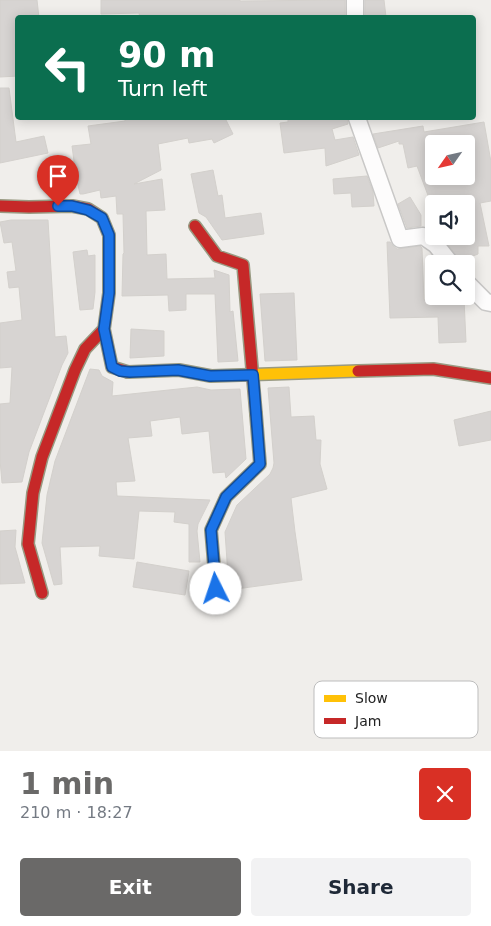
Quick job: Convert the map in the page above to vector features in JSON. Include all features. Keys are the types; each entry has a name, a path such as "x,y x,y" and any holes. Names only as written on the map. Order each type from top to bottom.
{"street":[{"path":"355,0 355,15"},
{"path":"358,120 400,239 423,236 436,245 444,255"},
{"path":"0,206 72,206 88,210 102,218 109,235 109,293 104,329 112,367 120,371 178,370 210,376 433,369 491,378"},
{"path":"194,226 217,256 243,265 260,464 226,497 211,530 216,589"},
{"path":"475,291 486,302 491,303"},
{"path":"42,593 28,544 33,493 42,457 75,370 85,349 104,329"}],"building":[{"path":"0,0 37,0 39,15 15,15 15,76 0,77"},
{"path":"101,0 345,0 345,15 101,14"},
{"path":"365,0 384,0 386,15 365,15"},
{"path":"0,88 9,88 16,142 44,136 48,153 0,163"},
{"path":"226,120 233,134 214,143 212,139 189,143 188,138 158,144 161,170 134,184 162,179 165,210 146,211 147,255 166,254 167,279 215,278 214,270 229,275 230,312 233,311 238,361 218,362 215,294 186,294 186,310 169,311 168,295 122,296 123,214 117,214 116,196 101,198 100,190 80,194 72,146 91,144 88,126 125,121"},
{"path":"288,120 347,120 348,124 332,129 335,140 353,137 359,155 326,166 325,148 284,153 280,123 288,122"},
{"path":"484,122 491,162 491,201 480,203 489,246 478,246 478,254 456,255 448,245 475,245 475,195 428,195 417,166 408,168 403,144 399,144 399,141 378,148 373,134 423,126 424,132"},
{"path":"213,170 218,196 222,195 225,218 261,213 264,234 222,240 206,217 199,213 191,174"},
{"path":"367,176 373,192 374,206 352,207 351,193 334,194 333,179"},
{"path":"410,197 421,215 421,226 407,228 398,204"},
{"path":"11,220 48,220 55,337 66,336 68,353 29,452 22,482 2,483 0,404 10,403 12,367 0,368 0,323 22,320 19,287 9,288 7,272 16,271 12,242 4,243 0,222"},
{"path":"387,242 390,242 397,249 420,246 422,248 425,305 464,305 466,342 439,343 438,317 390,318"},
{"path":"87,250 88,256 95,255 95,292 93,309 80,310 73,252"},
{"path":"294,293 297,360 265,361 260,294"},
{"path":"131,329 164,331 164,356 130,358"},
{"path":"90,369 99,370 102,376 113,382 112,396 197,387 211,390 240,389 246,459 226,478 225,472 213,473 209,431 182,434 180,417 150,421 152,436 128,438 135,481 116,482 117,496 210,500 198,524 200,562 189,562 189,524 174,522 175,512 139,511 134,559 99,556 100,546 60,547 62,584 54,585 42,543 47,495 55,461"},
{"path":"289,387 291,417 314,416 316,440 321,440 320,464 327,489 291,498 302,580 229,590 225,532 237,505 270,474 273,468 268,388"},
{"path":"491,411 491,440 459,446 454,420"},
{"path":"16,530 15,547 25,583 0,584 0,531"},
{"path":"137,562 189,571 185,595 133,587"}],"traffic: slow":[{"path":"128,372 179,370 211,376 358,371"},
{"path":"216,589 211,530 226,497 260,464 256,414"}],"traffic: jam":[{"path":"0,206 72,206 88,209 102,218 109,235 109,293 104,329 112,367 128,372"},
{"path":"195,226 217,256 243,265 256,414"},
{"path":"42,593 28,544 33,493 42,457 75,370 85,349 104,329"},
{"path":"358,371 433,369 491,378"}],"route":[{"path":"58,206 72,206 88,210 102,218 109,235 109,293 104,329 112,367 120,371 130,372 178,370 210,376 253,375 260,464 226,497 211,530 216,589"}]}
